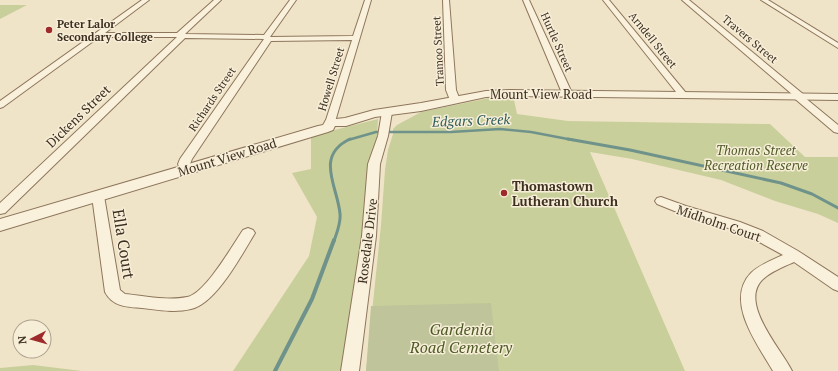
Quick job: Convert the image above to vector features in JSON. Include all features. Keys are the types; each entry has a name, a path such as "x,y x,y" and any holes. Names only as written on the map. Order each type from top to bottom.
{"street":[{"path":"0,105 146,0"},
{"name":"Dickens Street","path":"0,210 218,0"},
{"name":"Richards Street","path":"185,170 184,164 186,159 293,0"},
{"name":"Howell Street","path":"330,123 354,39 368,0"},
{"name":"Tramoo Street","path":"446,0 451,90 455,100"},
{"name":"Hurtle Street","path":"526,0 567,93"},
{"name":"Arndell Street","path":"606,0 683,95"},
{"name":"Travers Street","path":"685,0 838,130"},
{"path":"764,0 838,46"},
{"path":"97,35 354,39"},
{"name":"Mount View Road","path":"0,225 323,129 328,127 330,123 346,122 387,112 497,93 838,97"},
{"name":"Rosedale Drive","path":"350,371 369,236 374,164 384,132 387,112"},
{"name":"Ella Court","path":"98,196 114,292 119,298 124,300 173,305 191,303 200,298 212,287 248,233"},
{"name":"Midholm Court","path":"660,201 688,212 744,228 770,240 838,285"},
{"path":"784,371 750,314 747,293 750,284 756,277 794,255"}],"green space":[{"path":"0,5 27,5 0,19"},
{"name":"Thomas Street Recreation Reserve","path":"513,95 517,114 568,121 770,124 805,157 838,157 838,223 818,214 775,201 721,180 632,159 590,152 685,371 366,371 385,170 393,129 397,125 421,112 499,96"},
{"path":"378,119 377,137 371,157 367,211 345,371 233,371 309,256 317,217 292,173 311,169 311,136"},
{"name":"Gardenia Road Cemetery","path":"491,303 499,371 366,371 371,306"},
{"path":"33,365 82,371 0,371 0,368"}],"waterway":[{"name":"Edgars Creek","path":"349,140 376,132 451,132 500,129 531,132 573,140"},
{"name":"Edgars Creek","path":"568,139 630,150 781,183 812,194 838,208"},
{"name":"Edgars Creek","path":"334,241 340,217 330,163 333,154 339,146 349,140"},
{"name":"Edgars Creek","path":"275,371 312,299 334,240"}],"place":[{"name":"Peter Lalor Secondary College","path":"49,30"},
{"name":"Thomastown Lutheran Church","path":"504,193"}]}
